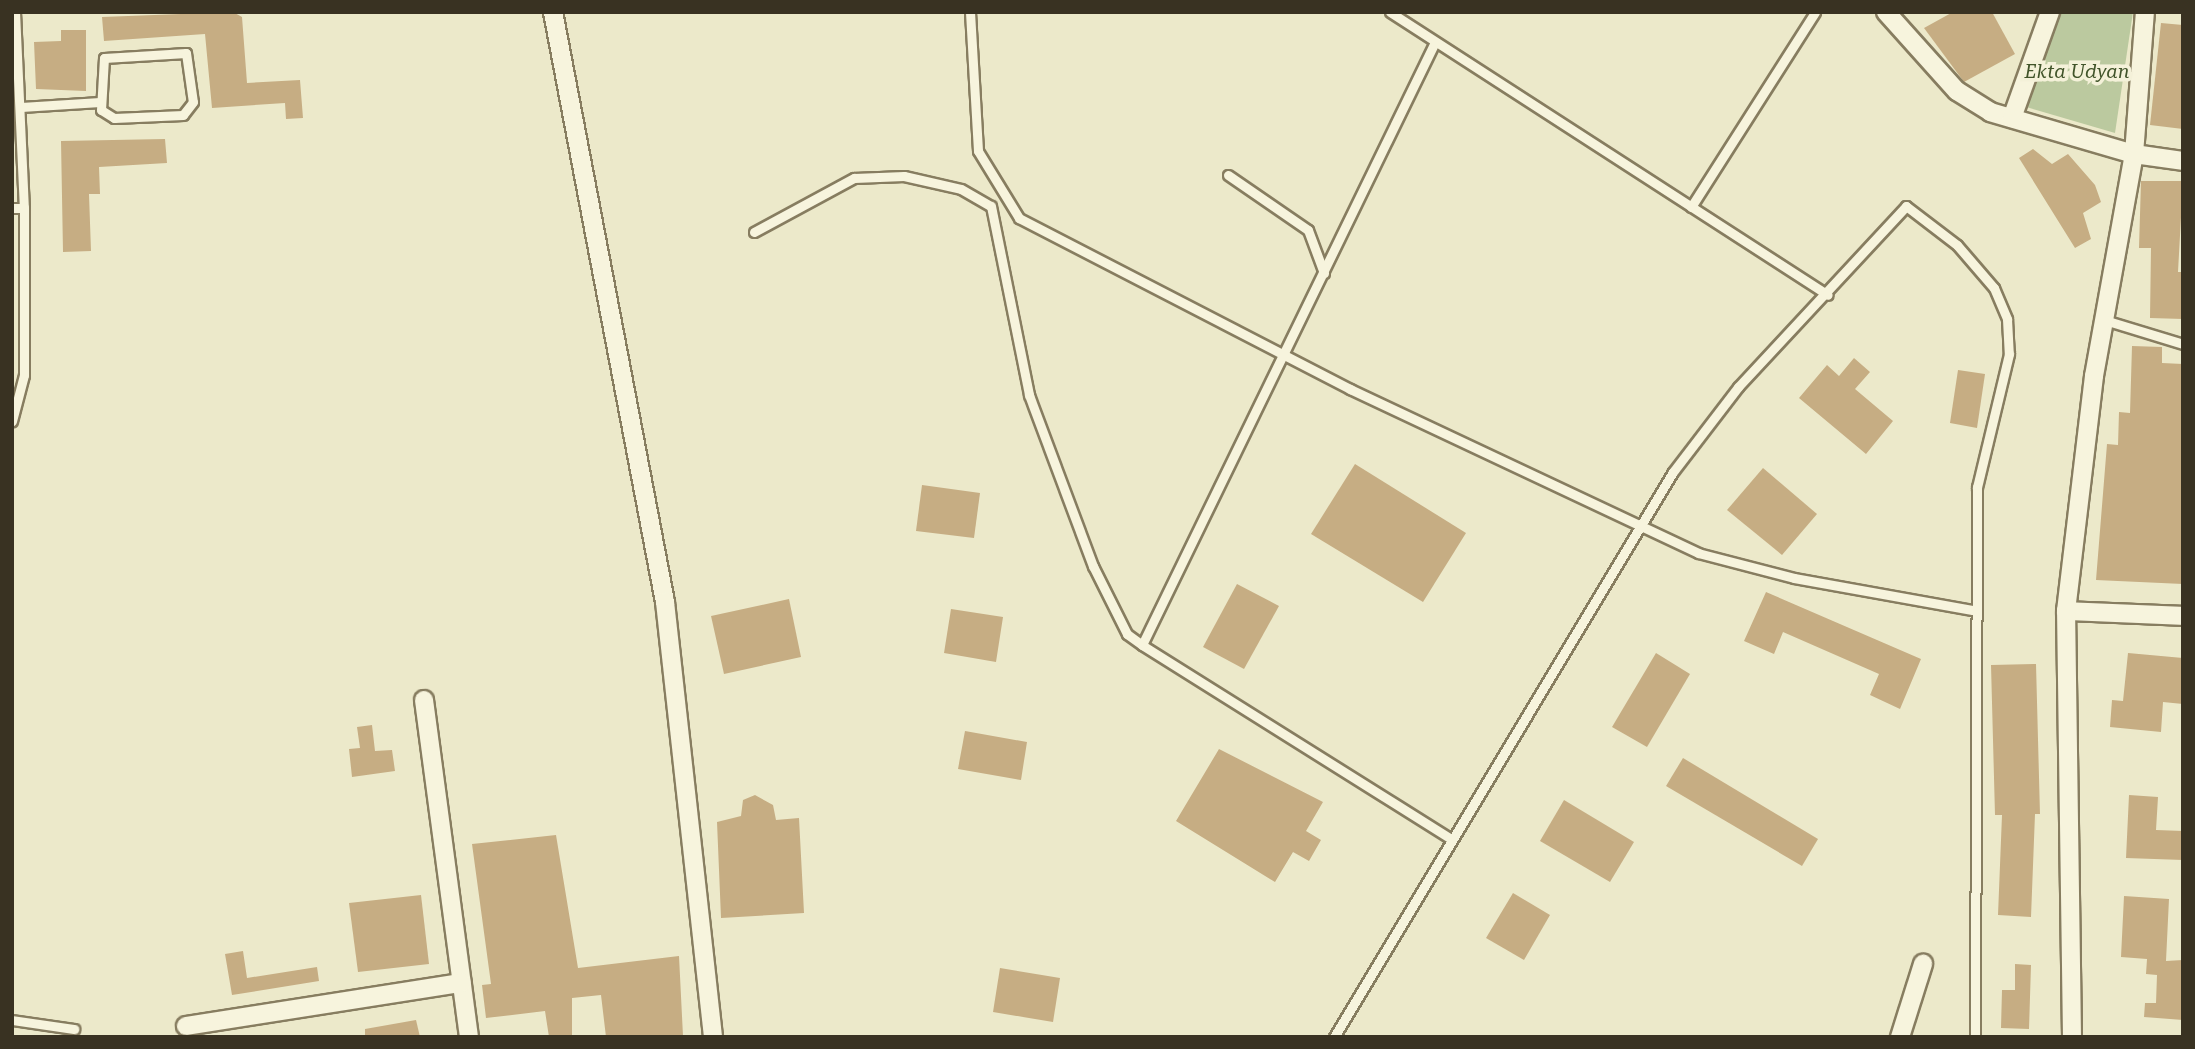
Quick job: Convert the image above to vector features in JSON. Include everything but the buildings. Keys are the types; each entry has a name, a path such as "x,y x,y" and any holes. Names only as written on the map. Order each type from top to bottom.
{"street":[{"path":"553,12 665,602 713,1037"},
{"path":"1886,12 1957,91 2012,118 2134,154 2183,161"},
{"path":"2012,118 2050,12"},
{"path":"2073,1037 2066,611 2094,376 2108,321 2134,154 2145,12"},
{"path":"2066,611 2183,616"},
{"path":"424,700 469,1037"},
{"path":"1900,1037 1923,964"},
{"path":"186,1026 462,983"}],"lane":[{"path":"12,421 24,375 24,208 15,12"},
{"path":"971,12 978,151 1019,218 1284,355 1641,527 1740,565 1972,610"},
{"path":"1390,12 1828,295"},
{"path":"1691,206 1815,12"},
{"path":"1142,645 1435,42"},
{"path":"21,107 100,103 114,118 183,115 193,102 190,57 104,58 100,103"},
{"path":"1228,175 1308,230 1324,272"},
{"path":"754,232 854,178 904,176 961,189 991,206 1029,395 1093,566 1127,634 1451,839"},
{"path":"1334,1037 1673,472 1738,387 1828,295 1906,206 1957,245 1994,288 2007,319 2009,354 1978,487 1972,610 1975,1037"},
{"path":"12,208 24,208"},
{"path":"2108,321 2183,344"},
{"path":"12,1020 75,1029"}],"green space":[{"name":"Ekta Udyan","path":"2048,12 2133,12 2115,133 2016,104"}]}
